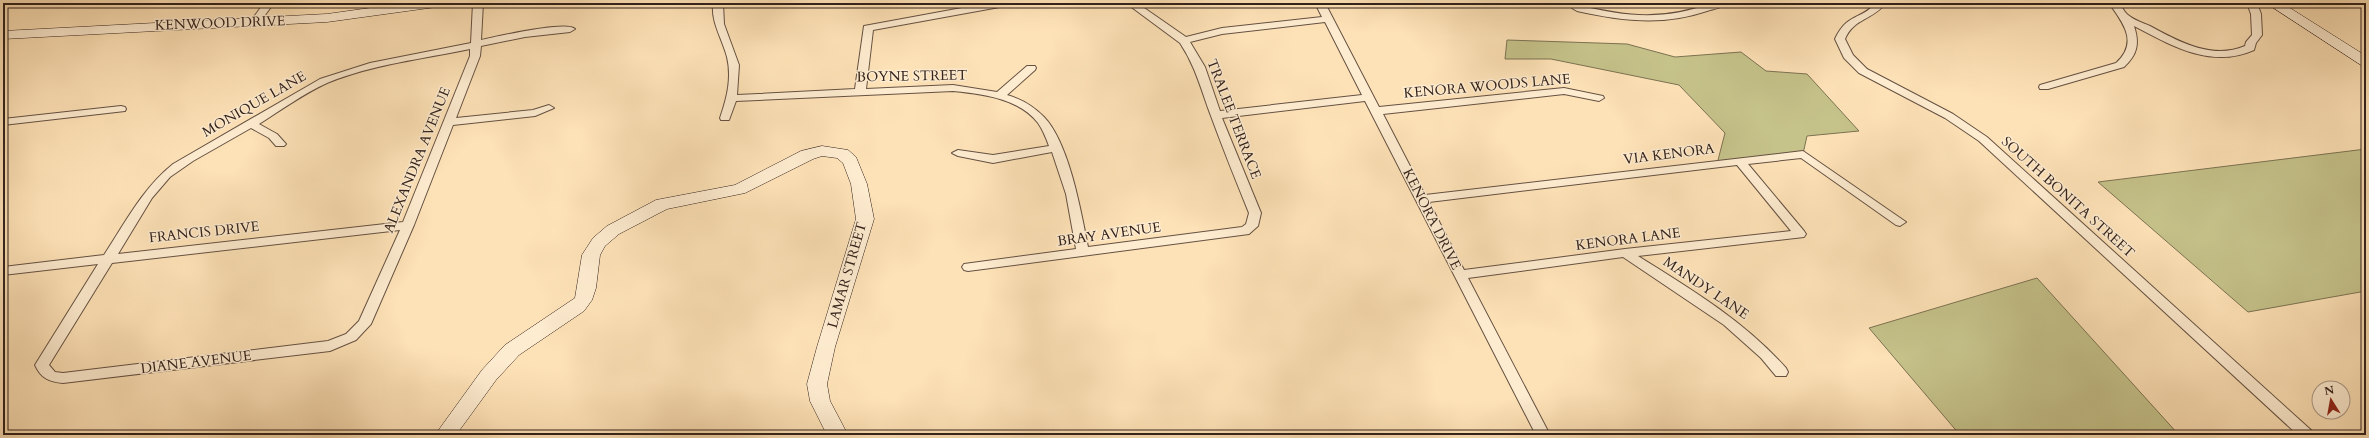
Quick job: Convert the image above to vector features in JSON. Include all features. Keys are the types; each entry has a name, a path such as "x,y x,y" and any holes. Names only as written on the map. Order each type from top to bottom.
{"street":[{"path":"256,20 269,3"},
{"name":"KENWOOD DRIVE","path":"3,35 350,16 436,3"},
{"name":"ALEXANDRA AVENUE","path":"364,324 408,225 475,56 478,3"},
{"path":"718,3 716,12 732,58 734,74 732,98 725,118"},
{"path":"860,92 868,28 1005,3"},
{"name":"TRALEE TERRACE","path":"1131,3 1184,42 1200,67 1216,115 1254,213 1252,226"},
{"name":"KENORA DRIVE","path":"1320,3 1544,435"},
{"path":"1577,8 1620,17 1658,18 1685,15 1722,3"},
{"name":"SOUTH BONITA STREET","path":"1881,3 1877,10 1858,18 1846,27 1840,39 1848,56 1863,71 1877,80 1949,116 1983,139 2307,435"},
{"path":"2044,87 2120,65 2127,59 2133,47 2130,29 2126,18 2114,3"},
{"path":"2126,18 2185,47 2212,53 2235,53 2250,48 2250,42 2257,35 2256,14 2252,3"},
{"path":"2273,3 2366,62"},
{"path":"1184,42 1222,31 1328,19"},
{"name":"MONIQUE LANE","path":"50,351 152,189 164,176 193,156 251,124 302,92 343,74 363,68 548,30 570,29"},
{"path":"999,96 1031,68"},
{"name":"BOYNE STREET","path":"732,98 954,88 999,96 1027,109 1042,121 1056,148 1070,184 1083,253"},
{"name":"KENORA WOODS LANE","path":"1376,111 1564,91 1599,98"},
{"path":"1216,115 1369,97"},
{"path":"449,122 535,113 549,108"},
{"path":"3,122 121,109"},
{"path":"251,124 273,136 280,144"},
{"path":"958,153 986,159 1006,158 1056,148"},
{"name":"LAMAR STREET","path":"445,435 489,375 512,350 578,306 583,300 587,288 591,255 599,242 613,230 662,204 739,189 764,178 790,162 822,151 842,154 850,161 858,184 865,219 827,344 817,384 820,401 830,424 838,435"},
{"name":"VIA KENORA","path":"1421,199 1803,154 1900,222"},
{"name":"KENORA LANE","path":"1460,275 1625,253 1800,234 1739,161"},
{"name":"FRANCIS DRIVE","path":"3,271 408,225"},
{"name":"BRAY AVENUE","path":"968,267 1245,231 1252,226"},
{"name":"MANDY LANE","path":"1625,253 1735,326 1772,360 1781,372"},
{"name":"DIANE AVENUE","path":"50,351 42,365 44,372 52,377 63,378 330,346 351,337 364,324"}],"shaded area":[{"path":"1507,40 1627,44 1675,57 1741,52 1766,71 1807,74 1859,131 1807,136 1803,154 1717,164 1725,133 1679,85 1551,59 1505,59"},
{"path":"2366,149 2366,291 2248,312 2098,182"},
{"path":"2037,278 2179,435 1960,435 1869,328"}]}
